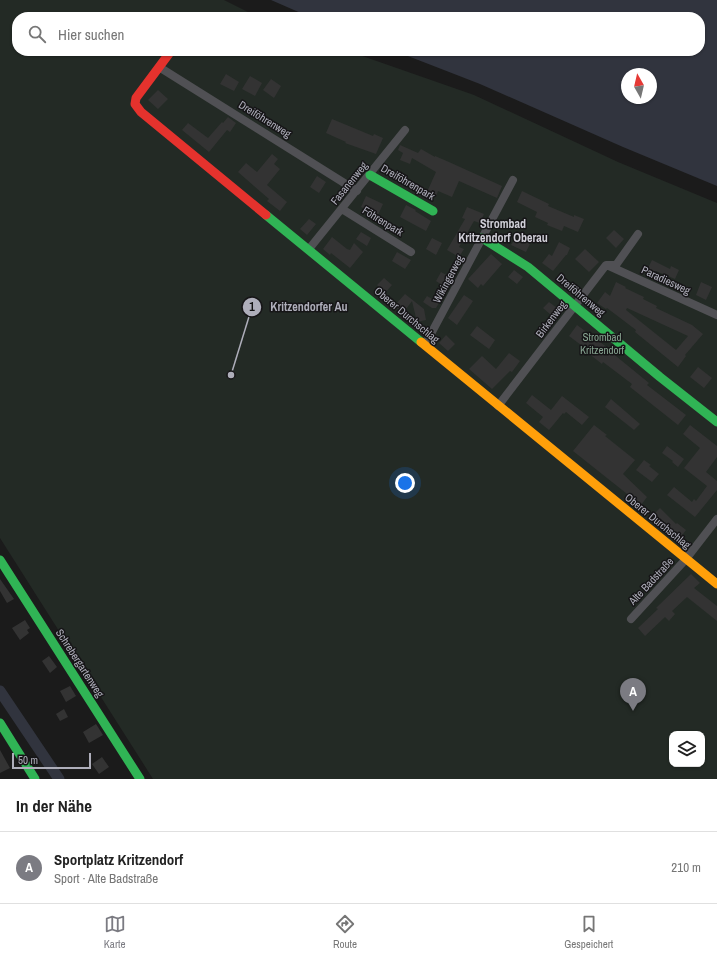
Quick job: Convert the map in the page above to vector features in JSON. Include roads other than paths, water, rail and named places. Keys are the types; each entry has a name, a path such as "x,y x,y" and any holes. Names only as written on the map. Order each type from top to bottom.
{"street":[{"name":"Oberer Durchschlag","path":"167,56 136,98 135,104 141,112 717,584"},
{"name":"Dreiföhrenweg","path":"159,67 357,191"},
{"name":"Fasanenweg","path":"309,249 405,130"},
{"name":"Dreiföhrenpark","path":"370,175 433,211"},
{"name":"Wikingerweg","path":"425,345 513,180"},
{"name":"Föhrenpark","path":"342,209 412,252"},
{"name":"Birkenweg","path":"498,406 606,265 616,265 638,234"},
{"name":"Dreiföhrenweg","path":"482,238 528,267 660,378 717,422"},
{"name":"Paradiesweg","path":"606,265 717,315"},
{"name":"Alte Badstraße","path":"631,619 686,559 717,519"},
{"name":"Schrebergartenweg","path":"0,560 140,779"},
{"path":"0,723 35,779"}],"waterway":[{"path":"0,691 59,779"}],"place":[{"name":"Kritzendorfer Au","path":"231,375"},
{"name":"Sportplatz Kritzendorf","path":"633,711"}],"district":[{"name":"Strombad Kritzendorf Oberau","path":"503,231"}],"park label":[{"name":"Strombad Kritzendorf","path":"602,343"}]}
